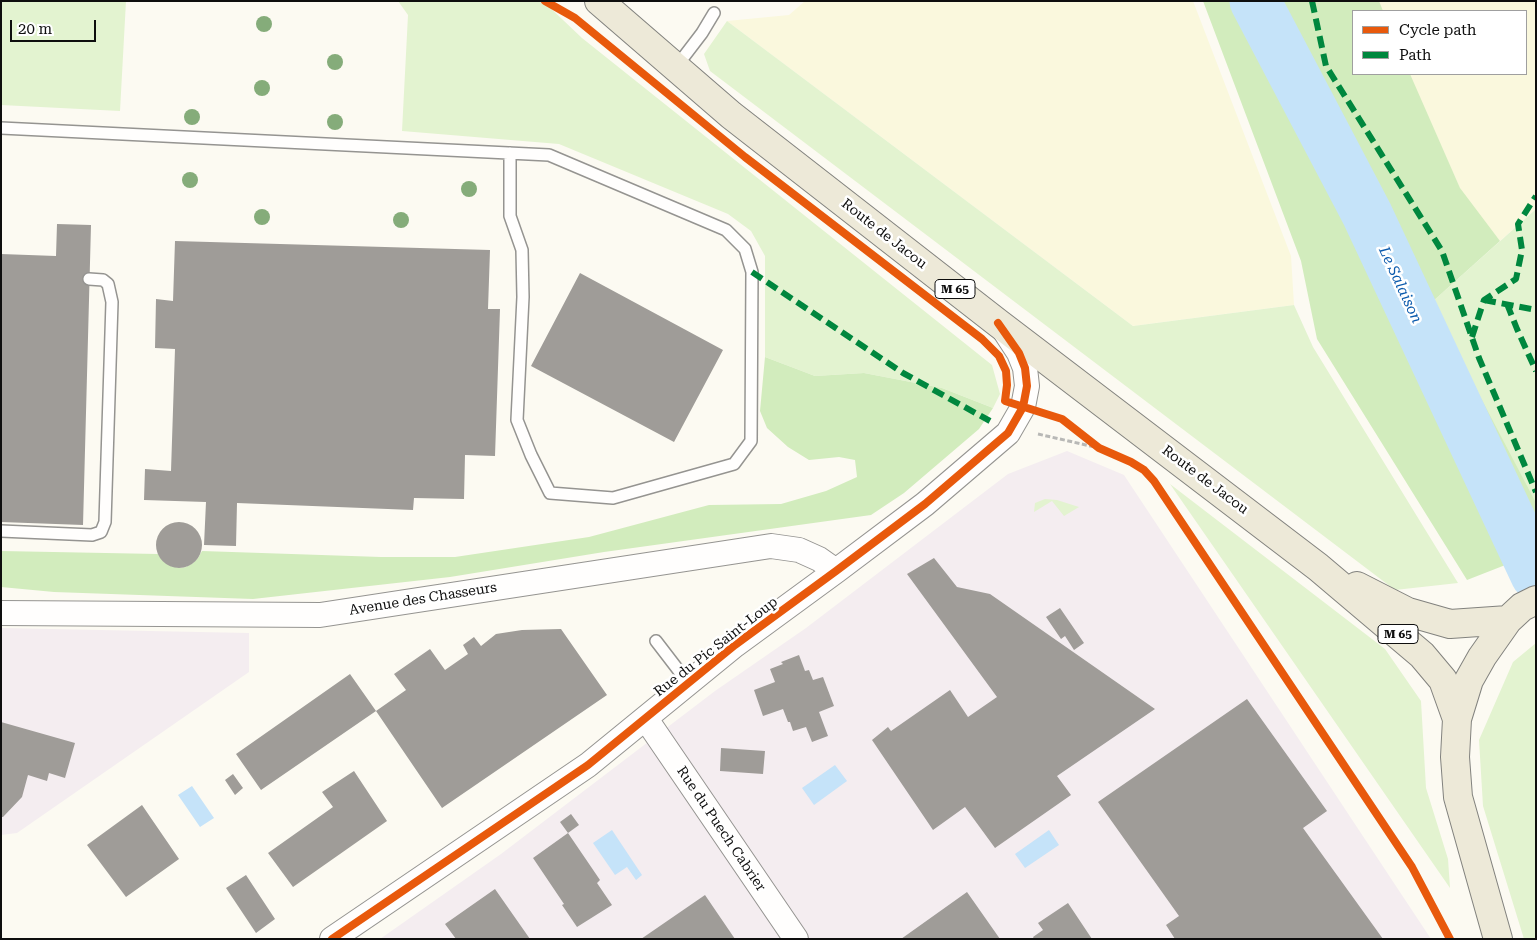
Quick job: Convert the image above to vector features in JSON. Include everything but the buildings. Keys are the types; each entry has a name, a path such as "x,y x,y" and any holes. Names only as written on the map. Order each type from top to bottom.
{"main road":[{"name":"Route de Jacou","path":"599,1 731,115 998,323 1318,567 1422,655 1442,680 1457,718"},
{"name":"Route de Jacou","path":"1318,567 1408,612 1450,624 1522,609"},
{"path":"1498,939 1458,797 1455,757 1457,718 1469,680 1482,657 1522,609"}],"street":[{"name":"Rue du Pic Saint-Loup","path":"332,939 588,765 735,645 925,504 1008,433 1023,407 1027,386 1025,368 1019,353 998,323"},
{"name":"Avenue des Chasseurs","path":"1,613 320,614 771,546 799,550 820,559 836,571"},
{"name":"Rue du Puech Cabrier","path":"646,719 796,939"}],"lane":[{"path":"675,68 702,33 714,13"},
{"path":"1,123 15,128"},
{"path":"1,128 15,128 550,155 726,230 744,249 752,272 751,441 734,464 613,498 550,493 531,455 517,420 524,297 522,250 510,216 510,153"},
{"path":"1,531 92,535 101,532 105,522 112,302 108,284 103,280 89,279"},
{"path":"656,641 689,684"}],"path":[{"path":"1011,428 1107,451"},
{"path":"1084,436 1099,448"}],"shaded area":[{"path":"805,1 1193,1 1291,256 1294,305 1133,326 727,21 789,15"},
{"path":"1378,1 1536,1 1536,209 1500,241 1466,202 1409,75 1527,75 1527,10 1382,10"},
{"path":"1067,451 1124,475 1431,939 380,939 501,854 715,691 806,628 1008,474"},
{"path":"1,628 249,633 249,672 17,833 1,835"}],"green space":[{"path":"1,1 126,1 120,111 1,105"},
{"path":"398,1 543,1 582,38 992,365 1000,394 993,408 942,388 864,373 815,376 765,357 765,256 751,231 728,214 559,144 402,131 408,15"},
{"path":"1203,1 1379,1 1383,10 1352,10 1352,75 1410,75 1460,188 1500,241 1431,303 1536,503 1536,553 1467,580 1317,339 1301,261"},
{"path":"727,21 1133,326 1294,305 1313,347 1458,583 1395,590 710,71 704,54"},
{"path":"1536,209 1536,512 1431,303"},
{"path":"765,357 815,376 864,373 942,388 993,408 979,429 904,493 871,515 604,552 450,577 253,599 54,592 1,587 1,551 158,554 164,562 179,568 193,563 202,551 381,557 455,557 589,537 709,505 781,504 826,491 857,477 855,460 839,457 809,460 788,447 767,428 760,411"},
{"path":"1170,484 1385,649 1421,701 1426,788 1448,859 1450,888"},
{"path":"1045,499 1057,500 1079,507 1064,516 1052,501 1034,512 1035,503"},
{"path":"1536,643 1536,939 1524,939 1483,806 1479,740 1513,662"}],"water":[{"path":"835,765 847,781 814,805 802,788"},
{"path":"192,786 214,818 200,827 178,795"},
{"path":"612,830 642,875 636,880 627,867 615,875 593,843"},
{"path":"1049,830 1059,845 1025,868 1015,854"}],"waterway":[{"name":"Le Salaison","path":"1255,1 1367,214 1536,575"}],"marked path":[{"path":"1312,1 1326,66 1442,251 1479,358 1536,492"},
{"path":"1472,337 1484,300 1516,279 1522,250 1518,224 1536,196"},
{"path":"752,272 903,373 990,421"},
{"path":"1484,300 1536,310"},
{"path":"1507,304 1536,371"}],"cycle path":[{"path":"545,1 575,18 745,157 982,339 999,356 1006,371 1005,401 1062,419 1099,448 1144,470 1154,481 1412,867 1450,939"},
{"path":"332,939 588,765 735,645 925,504 1008,433 1023,407 1027,386 1025,368 1019,353 998,323"}]}
